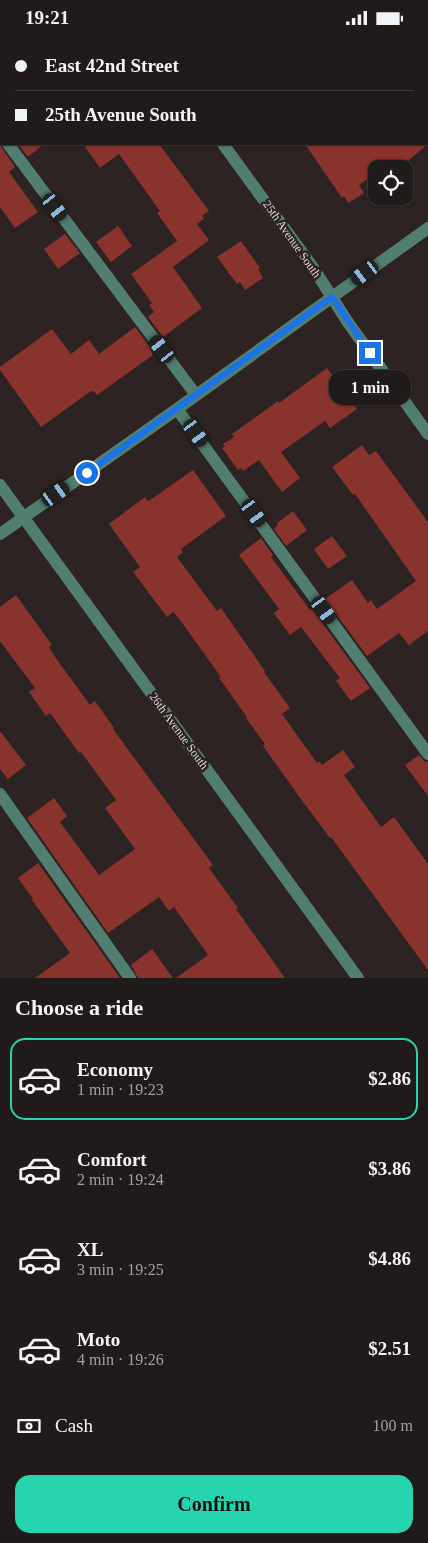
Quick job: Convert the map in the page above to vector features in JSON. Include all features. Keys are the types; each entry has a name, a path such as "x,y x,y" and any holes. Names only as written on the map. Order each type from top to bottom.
{"street":[{"path":"9,145 196,395"},
{"name":"25th Avenue South","path":"224,145 314,269 346,321 428,434"},
{"path":"0,534 428,228"},
{"path":"177,409 428,754"},
{"name":"26th Avenue South","path":"0,485 358,978"},
{"path":"0,794 130,978"}],"building":[{"path":"0,145 15,167 9,172 38,212 15,228 0,207"},
{"path":"19,145 43,145 28,157"},
{"path":"84,145 160,145 209,211 202,216 204,219 197,224 209,240 173,267 202,308 163,337 148,317 154,312 149,305 152,303 131,274 177,241 157,213 160,211 119,154 100,168"},
{"path":"306,145 427,145 409,160 368,160 368,179 359,185 364,193 348,203 344,196 342,198"},
{"path":"118,226 132,246 111,262 96,242"},
{"path":"65,234 80,253 58,269 44,249"},
{"path":"241,241 260,268 258,269 263,278 245,290 240,282 237,284 217,257"},
{"path":"135,327 149,346 153,355 97,395 94,391 91,391 41,427 0,370 0,367 52,329 71,354 89,340 99,354"},
{"path":"327,368 357,409 330,428 325,421 281,452 300,478 282,492 259,460 243,471 241,468 238,470 222,448 225,446 223,444 234,437 232,434"},
{"path":"362,445 369,455 376,451 428,522 428,631 409,645 399,633 367,656 325,599 352,580 368,603 371,600 377,609 416,581 355,494 353,495 332,467"},
{"path":"193,470 226,516 181,549 183,552 177,557 217,611 221,608 265,671 290,708 282,714 317,763 319,761 322,765 343,750 355,767 344,775 381,827 394,817 428,864 428,970 263,746 265,744 219,678 221,677 180,620 173,612 167,617 133,572 140,567 109,524 145,497 148,501"},
{"path":"293,511 307,530 286,546 274,529 278,525 277,523"},
{"path":"332,536 347,556 328,569 314,549"},
{"path":"261,538 273,555 271,557 370,688 351,701 336,681 340,678 301,627 290,635 274,613 279,609 239,555"},
{"path":"16,595 52,645 49,647 53,654 90,705 95,701 113,729 213,865 209,868 285,978 176,978 208,955 174,907 169,911 159,897 108,933 27,818 54,798 67,816 60,822 99,875 135,849 105,808 116,800 50,713 46,716 29,692 35,688 0,641 0,607"},
{"path":"0,731 26,765 8,779 0,769"},
{"path":"419,755 424,761 428,762 428,796 405,765"},
{"path":"38,863 120,978 35,978 70,953 18,878"},
{"path":"152,949 173,978 138,978 131,965"}],"route":[{"path":"87,473 332,297 346,321 370,353"}]}
